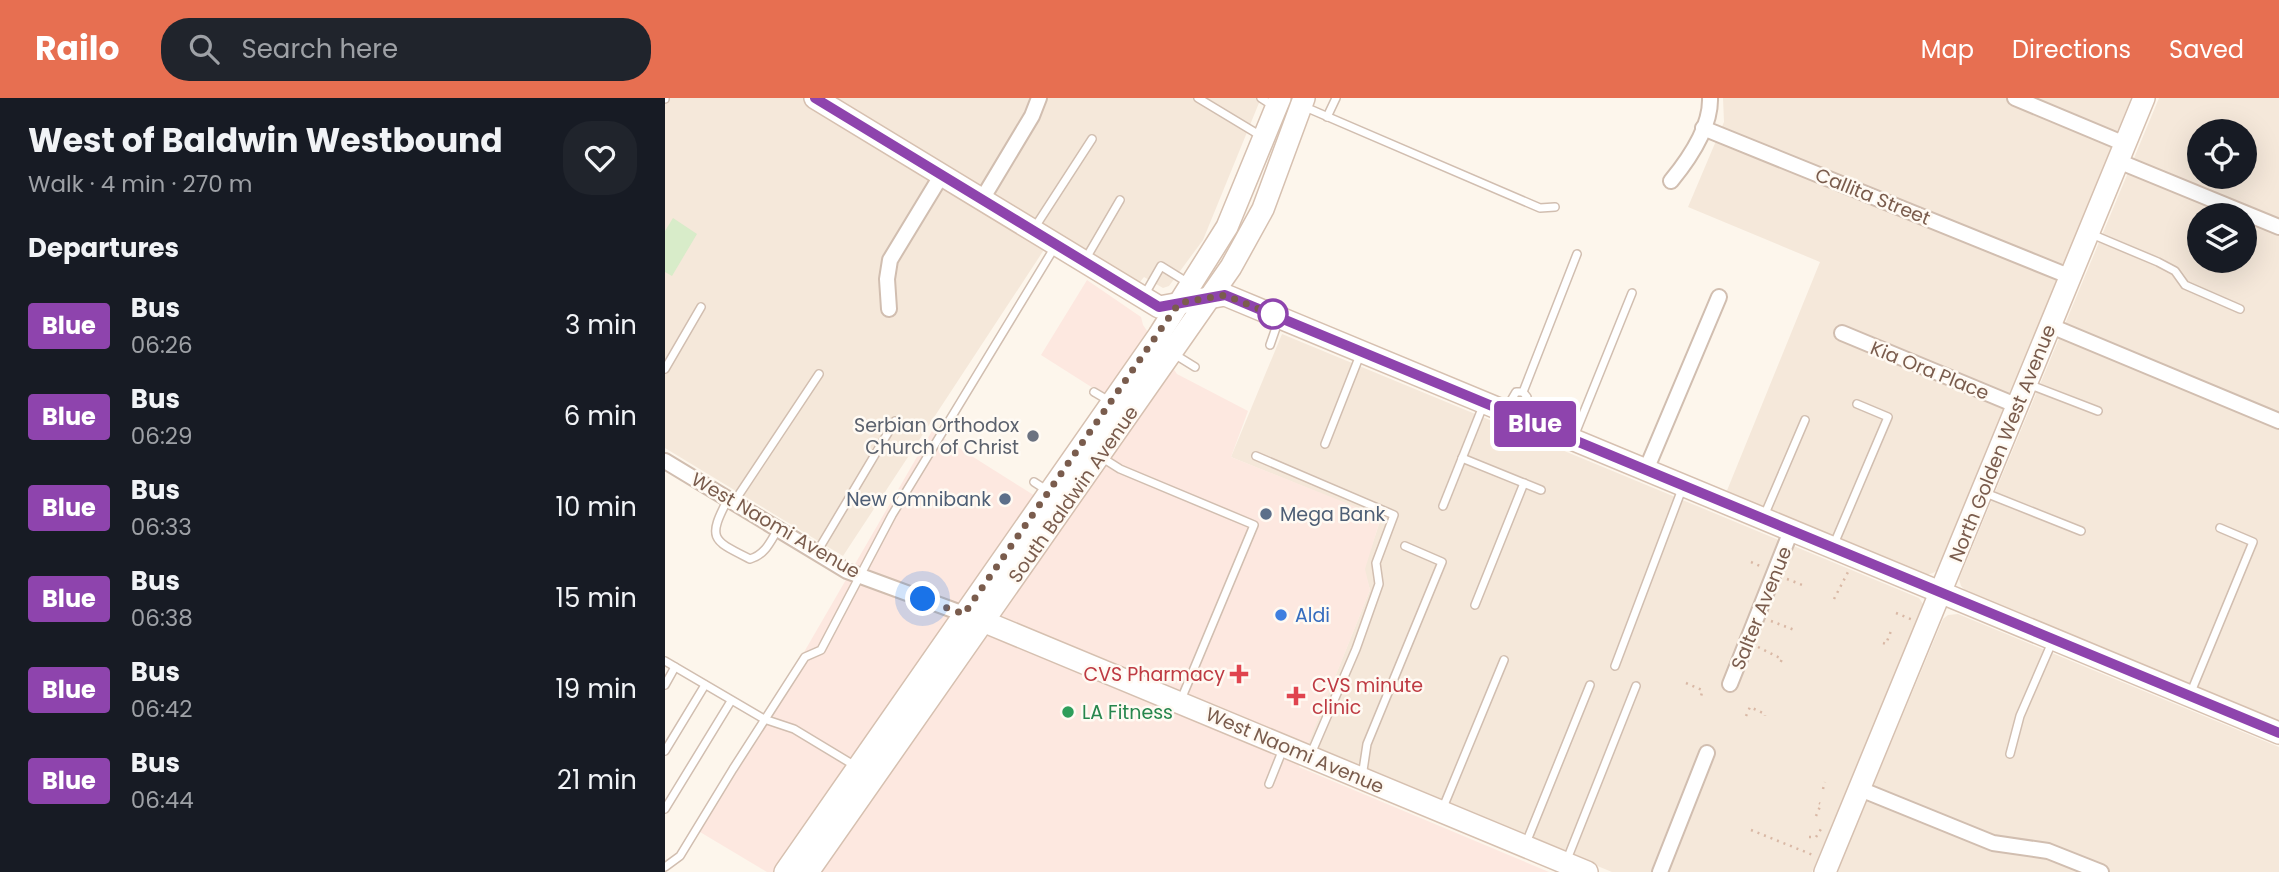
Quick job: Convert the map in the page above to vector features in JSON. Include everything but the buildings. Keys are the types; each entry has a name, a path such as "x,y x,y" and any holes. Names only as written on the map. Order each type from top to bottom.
{"street":[{"path":"815,98 1159,307 1179,303 1200,292 1225,295 2279,733"},
{"path":"981,201 1039,98"},
{"path":"1671,181 1684,165 1703,128 1709,113 1710,98"},
{"path":"2015,98 2279,228"},
{"name":"North Golden West Avenue","path":"1821,864 1860,789 2144,98"},
{"name":"South Baldwin Avenue","path":"808,872 985,622 1091,450 1170,352 1200,292 1264,138 1272,101"},
{"name":"South Baldwin Avenue","path":"1200,292 1231,267 1263,209 1303,102"},
{"name":"Callita Street","path":"1703,128 2071,277"},
{"path":"888,309 887,279 890,260 941,176"},
{"path":"1646,470 1719,297"},
{"name":"South Baldwin Avenue","path":"785,872 964,614 1042,487 1091,450 1103,397 1179,303"},
{"path":"2051,326 2279,421"},
{"name":"Kia Ora Place","path":"1842,333 2018,406"},
{"name":"West Naomi Avenue","path":"665,461 848,571 985,622 1587,872"},
{"name":"Salter Avenue","path":"1730,684 1791,531"},
{"path":"1660,872 1707,753"},
{"path":"1860,789 1993,843 2048,851 2101,872"}],"lane":[{"path":"1198,98 1264,138"},
{"path":"1327,117 1336,98"},
{"path":"1303,102 1327,117 1541,208 1555,207"},
{"path":"1032,230 1092,139"},
{"path":"1084,262 1119,200"},
{"path":"2089,233 2158,262 2175,271 2185,285 2240,309"},
{"path":"665,867 680,856 805,657 821,650 892,515 1056,245"},
{"path":"1523,392 1577,254"},
{"path":"1143,297 1161,266 1200,292"},
{"path":"1573,439 1632,293"},
{"path":"665,369 701,307"},
{"path":"1270,345 1279,317"},
{"path":"1325,444 1362,351"},
{"path":"1170,352 1195,367"},
{"path":"778,529 764,551 750,559 719,542 714,532 715,524 819,374"},
{"path":"2027,384 2098,411"},
{"path":"1514,415 1516,392 1523,392"},
{"path":"1514,415 1527,397 1523,392"},
{"path":"1443,506 1484,402"},
{"path":"1832,548 1888,417 1857,404"},
{"path":"1762,519 1805,420"},
{"path":"817,552 895,421"},
{"path":"1091,450 1120,469 1254,525 1180,702"},
{"path":"1256,456 1394,515 1376,563 1379,584 1356,649 1310,756"},
{"path":"1462,458 1541,490"},
{"path":"1475,605 1524,483"},
{"path":"1615,666 1683,485"},
{"path":"1983,492 2081,531"},
{"path":"2190,696 2253,541 2220,528"},
{"path":"1362,778 1367,744 1442,562 1405,546"},
{"path":"2010,754 2020,716 2053,639"},
{"path":"1441,811 1504,660"},
{"path":"665,661 731,701 764,719 794,729 858,767"},
{"path":"665,685 675,667"},
{"path":"665,751 705,685"},
{"path":"1525,846 1590,685"},
{"path":"1566,863 1636,686"},
{"path":"665,809 731,701"},
{"path":"1269,785 1284,746"}],"path":[{"path":"1751,562 1768,570"},
{"path":"1834,598 1848,572"},
{"path":"1787,579 1805,586"},
{"path":"1896,613 1916,621"},
{"path":"1769,620 1797,631"},
{"path":"1883,643 1886,644 1891,631"},
{"path":"1758,647 1783,659 1780,666"},
{"path":"1686,683 1702,690 1701,698"},
{"path":"1746,716 1749,707 1765,716"},
{"path":"1823,789 1825,782"},
{"path":"1816,816 1821,804 1819,803"},
{"path":"1809,837 1816,837 1821,829"},
{"path":"1751,830 1821,864"}],"shaded area":[{"path":"665,98 1261,98 1203,240 1169,286 1163,288 1144,277 1140,282 1055,233 843,556 665,448"},
{"path":"1723,98 2131,98 1940,569 1933,573 1926,575 1726,493 1820,262 1688,207 1724,122"},
{"path":"2159,98 2279,98 2279,722 1966,591 1959,579"},
{"path":"1087,280 1141,317 1143,325 1177,374 1248,411 1231,457 1381,517 1365,569 1370,590 1299,767 1549,872 767,872 700,832 932,431 1067,516 1137,416 1041,355"},
{"path":"1282,334 1919,598 1923,604 1922,612 1812,872 1612,872 1307,746 1370,590 1364,569 1381,518 1231,457"},
{"path":"1958,614 2279,747 2279,872 1837,872 1943,619 1948,615"}],"green space":[{"path":"673,218 697,234 672,276 665,272 665,231"}],"bus line":[{"name":"Blue","path":"815,98 1159,307 1225,295 2279,733"}],"place":[{"name":"Serbian Orthodox Church of Christ","path":"1033,436"},
{"name":"New Omnibank","path":"1005,499"},
{"name":"Mega Bank","path":"1266,514"},
{"name":"Aldi","path":"1281,615"},
{"name":"CVS Pharmacy","path":"1239,674"},
{"name":"CVS minute clinic","path":"1296,696"},
{"name":"LA Fitness","path":"1068,712"}],"route":[{"path":"923,599 964,614 1179,303 1225,295 1279,317 1273,314"}]}
